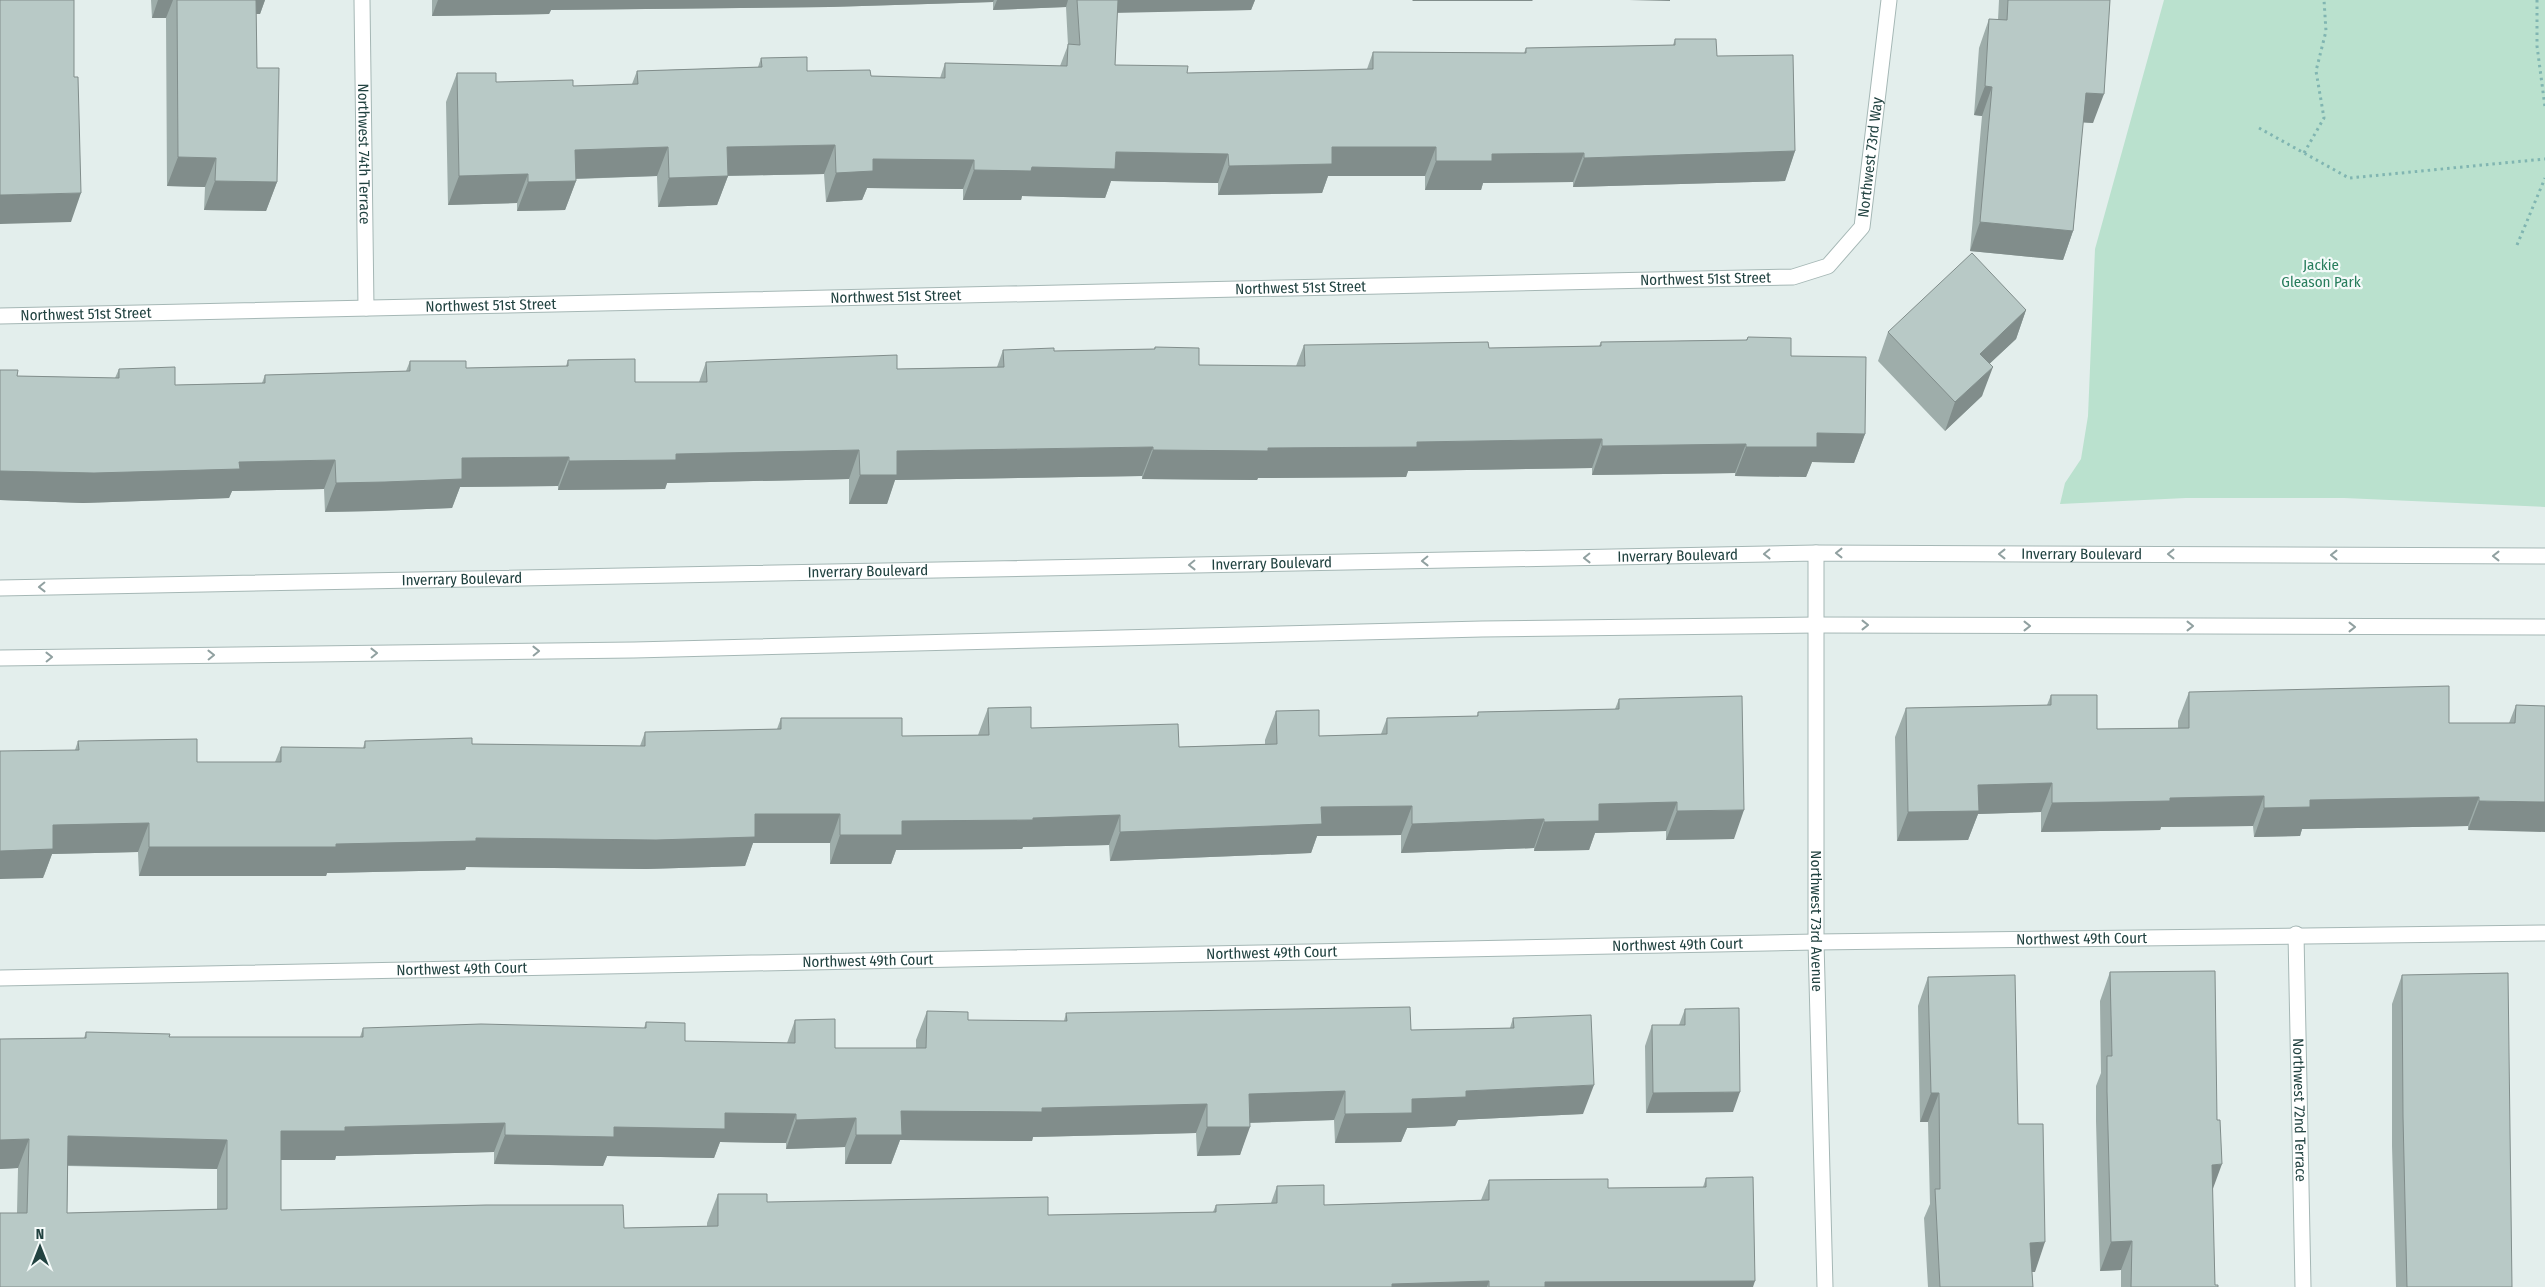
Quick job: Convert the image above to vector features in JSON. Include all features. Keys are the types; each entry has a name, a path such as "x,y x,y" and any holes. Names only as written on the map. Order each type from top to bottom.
{"street":[{"name":"Northwest 74th Terrace","path":"362,0 366,308"},
{"name":"Northwest 73rd Way","path":"1793,277 1828,266 1862,227 1889,0"},
{"name":"Northwest 51st Street","path":"0,316 1793,277"},
{"name":"Inverrary Boulevard","path":"0,588 1816,553 2545,556"},
{"name":"Northwest 73rd Avenue","path":"1816,553 1816,942 1825,1287"},
{"path":"0,658 634,650 1482,629 1816,625 2545,627"},
{"name":"Northwest 49th Court","path":"0,978 1816,942 2296,934 2545,933"},
{"name":"Northwest 72nd Terrace","path":"2296,934 2304,1287"}],"path":[{"path":"2304,153 2324,118 2316,71 2326,31 2324,0"},
{"path":"2537,0 2537,46 2545,107"},
{"path":"2259,128 2349,178 2545,159"},
{"path":"2517,245 2545,178"}],"green space":[{"name":"Jackie Gleason Park","path":"2164,0 2545,0 2545,507 2344,498 2186,498 2060,504 2065,483 2081,459 2088,416 2095,249"}],"building":[{"path":"0,0 74,0 74,77 78,77 81,193 0,195"},
{"path":"177,0 256,0 257,68 279,68 277,182 215,181 216,158 178,157"},
{"path":"1077,0 1118,0 1115,65 1188,66 1187,73 1373,69 1373,52 1526,53 1526,48 1675,45 1675,39 1716,39 1717,56 1793,55 1795,151 1584,158 1584,153 1492,154 1492,161 1436,161 1436,147 1332,147 1332,164 1229,166 1228,154 1116,152 1115,169 1032,167 1031,171 974,170 974,160 873,159 873,171 836,173 835,145 727,147 728,176 669,178 668,147 575,150 576,181 528,182 528,174 459,176 457,73 496,73 496,82 573,80 573,86 638,84 637,71 762,67 761,58 807,57 807,71 870,70 871,76 945,78 945,63 1067,66 1068,44 1080,45"},
{"path":"2008,0 2110,0 2104,94 2086,93 2073,231 1980,222 1992,87 1985,86 1989,19 2007,20"},
{"path":"1972,253 2026,310 1980,354 1993,367 1955,402 1888,332"},
{"path":"1748,337 1791,338 1791,356 1866,357 1865,434 1817,433 1817,447 1746,447 1746,444 1602,446 1602,439 1417,442 1417,447 1268,448 1268,451 1153,450 1153,447 897,451 897,475 860,475 859,450 676,454 676,460 569,461 569,457 462,458 462,479 385,482 336,483 335,460 239,462 240,469 94,473 0,471 0,370 18,370 17,376 119,378 119,369 175,367 175,385 265,383 265,375 410,371 410,361 466,361 466,368 568,366 568,360 635,359 635,382 707,382 706,362 897,355 897,369 1004,367 1003,350 1054,348 1054,351 1155,349 1155,347 1199,348 1199,365 1305,366 1304,345 1488,342 1489,348 1601,346 1601,342 1747,340"},
{"path":"2449,686 2449,723 2515,723 2516,705 2545,706 2545,802 2479,801 2479,797 2310,800 2310,807 2264,808 2264,796 2170,798 2170,801 2052,803 2052,783 1978,785 1979,811 1908,812 1906,708 2051,705 2051,695 2097,695 2097,729 2189,728 2189,692"},
{"path":"1742,696 1744,810 1677,811 1677,802 1599,804 1599,821 1544,822 1544,819 1412,824 1412,806 1321,807 1322,824 1120,832 1120,815 1033,818 1033,820 902,821 902,835 840,835 840,814 755,814 755,837 656,840 476,838 476,841 336,844 336,847 149,847 149,823 53,825 53,849 0,851 0,751 79,750 78,741 197,739 197,762 281,762 281,747 365,748 365,741 472,738 472,744 645,746 645,732 781,729 781,718 902,718 902,736 989,735 988,708 1031,707 1031,728 1178,724 1179,747 1277,744 1276,711 1319,710 1319,736 1387,734 1387,718 1478,716 1478,712 1619,709 1619,699"},
{"path":"2215,971 2217,1120 2220,1120 2222,1164 2212,1165 2215,1285 2218,1285 2218,1287 2131,1287 2132,1241 2111,1242 2107,1092 2107,1056 2112,1056 2110,972"},
{"path":"2508,973 2512,1287 2407,1287 2402,975"},
{"path":"2015,975 2018,1124 2043,1124 2045,1242 2030,1243 2033,1287 1940,1287 1935,1189 1940,1189 1939,1093 1931,1093 1928,977"},
{"path":"1410,1007 1411,1030 1514,1028 1513,1018 1591,1015 1594,1085 1466,1091 1466,1097 1412,1099 1412,1113 1345,1114 1345,1091 1249,1094 1250,1127 1207,1127 1207,1104 1042,1108 1042,1112 901,1111 902,1135 856,1135 856,1118 796,1120 796,1114 725,1113 725,1129 614,1127 614,1137 505,1135 505,1123 345,1127 345,1131 281,1131 281,1210 486,1205 623,1205 624,1228 718,1226 718,1194 767,1194 767,1202 1048,1197 1048,1215 1216,1212 1216,1205 1277,1203 1277,1186 1324,1185 1324,1205 1489,1200 1489,1180 1608,1179 1608,1188 1706,1187 1706,1178 1753,1177 1755,1281 1545,1282 1545,1287 1489,1287 1489,1281 1392,1284 1392,1287 0,1287 0,1213 27,1213 29,1139 0,1140 0,1039 86,1038 86,1032 170,1034 169,1037 363,1037 363,1028 481,1024 646,1028 646,1022 685,1023 685,1041 795,1043 795,1020 835,1019 835,1048 926,1048 927,1011 968,1012 968,1020 1067,1021 1066,1013","holes":["68,1136 227,1140 227,1209 67,1213"]},
{"path":"1739,1008 1740,1092 1653,1093 1652,1025 1685,1025 1685,1009"}]}
